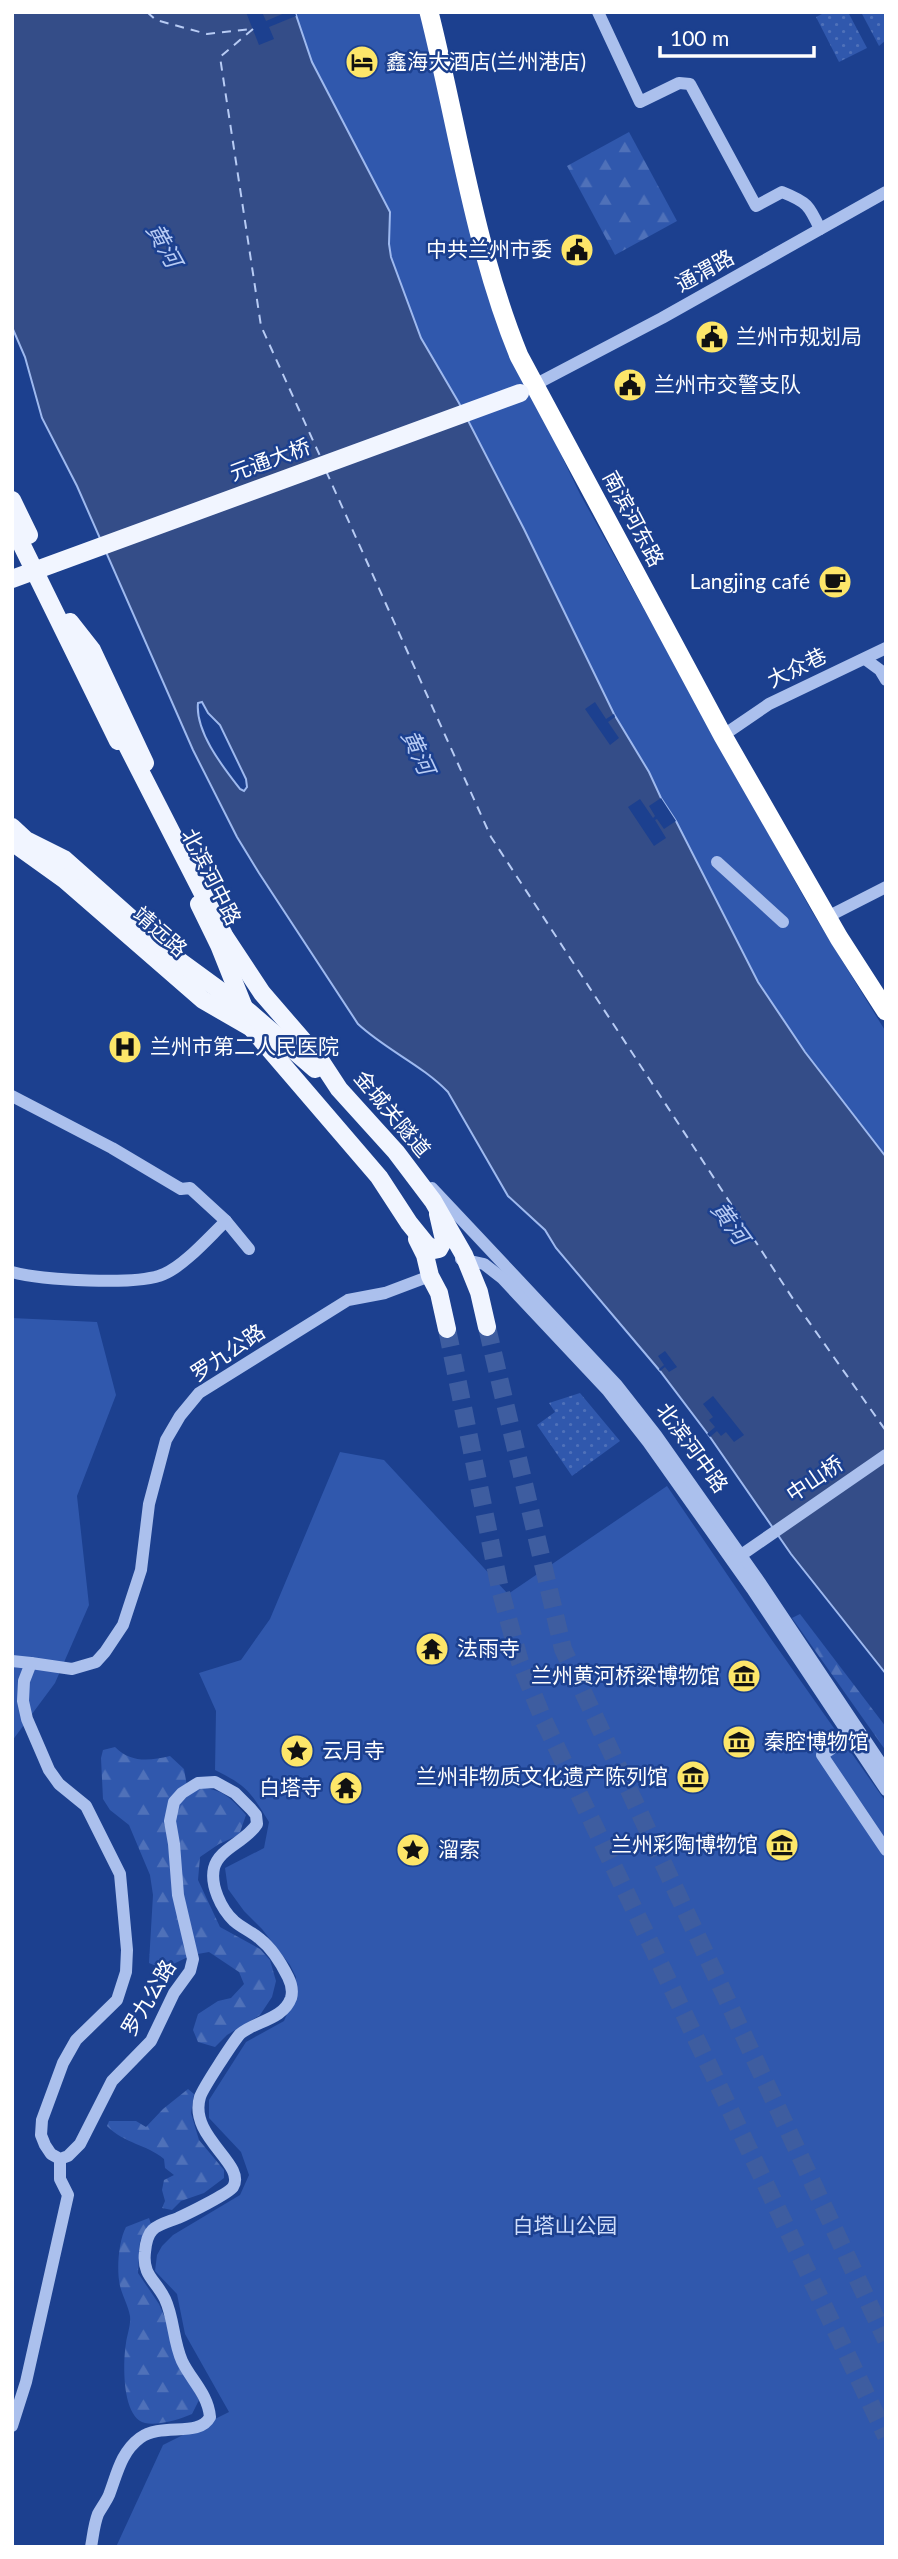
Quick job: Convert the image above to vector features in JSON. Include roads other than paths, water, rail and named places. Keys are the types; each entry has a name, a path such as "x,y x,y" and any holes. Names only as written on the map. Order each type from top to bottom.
{"highway":[{"name":"南滨河东路","path":"429,12 447,82 471,204 491,279 532,387 767,814 833,928 886,1011"},
{"name":"南滨河东路","path":"438,12 485,225 514,317 532,387 835,914 886,995"}],"main road":[{"name":"元通大桥","path":"12,579 532,387"},
{"path":"12,500 70,622 92,650 228,938 283,1020 334,1083 425,1180 441,1223 442,1245 439,1249 434,1250 426,1244 409,1223"},
{"name":"北滨河中路","path":"12,525 219,945 253,1030 379,1177 409,1223"},
{"name":"金城关隧道","path":"70,622 116,724 225,937 262,993 433,1200 464,1255 479,1292 487,1327"},
{"name":"靖远路","path":"12,827 19,841 203,1000 253,1030"},
{"path":"19,841 248,1011 339,1089"},
{"name":"靖远路","path":"19,841 64,859 169,952 241,1002 283,1020"},
{"path":"253,1030 283,1020"},
{"path":"409,1223 425,1255 430,1276 439,1293 447,1329"}],"street":[{"path":"598,12 640,102 679,83 690,84 756,205 782,192 803,200 809,206 820,229"},
{"name":"通渭路","path":"532,387 662,318 886,192"},
{"name":"大众巷","path":"731,730 769,704 886,648"},
{"path":"865,659 880,670 886,680"},
{"path":"717,862 783,922"},
{"path":"835,914 886,887"},
{"path":"12,1096 112,1148 181,1188 190,1188 226,1221 249,1249"},
{"name":"北滨河中路","path":"425,1180 616,1384 656,1436 886,1790"},
{"path":"12,1272 30,1277 130,1282 152,1279 167,1273 226,1221"},
{"name":"北滨河中路","path":"482,1242 457,1258 484,1264 502,1278 608,1391 736,1558 886,1771"},
{"name":"罗九公路","path":"91,2547 98,2515 108,2498 119,2465 131,2445 153,2430 194,2429 201,2427 210,2417 209,2404 182,2362 165,2300 145,2272 144,2254 150,2231 160,2223 179,2218 221,2196 233,2186 235,2176 232,2165 211,2143 200,2122 200,2097 225,2054 241,2033 281,2011 291,1998 292,1986 275,1953 232,1920 217,1896 213,1879 214,1868 221,1854 251,1833 257,1824 256,1815 234,1793 215,1782 198,1783 174,1802 170,1821 178,1895 193,1959 190,1971 174,1993 151,2040 112,2081 80,2144 68,2156 60,2159 51,2154 41,2135 42,2120 62,2063 76,2040 117,2000 126,1972 127,1950 120,1874 86,1805 59,1784 49,1770 27,1719 23,1701 24,1681 31,1663 72,1669 96,1662 123,1625 141,1570 149,1504 166,1440 180,1416 200,1393 348,1300 385,1293 430,1276"},
{"name":"中山桥","path":"736,1558 886,1455"},
{"path":"12,1661 31,1663"},
{"path":"831,1749 822,1755 886,1850"},
{"path":"12,2426 26,2382 68,2195 60,2179 60,2159"}],"water":[{"name":"黄河","path":"12,12 295,12 312,62 390,212 391,257 421,338 459,403 524,529 614,714 676,821 758,982 805,1052 886,1157 886,1674 791,1554 710,1437 660,1371 556,1248 545,1230 508,1196 448,1092 358,1024 259,873 237,837 193,750 77,486 42,418 25,357 12,327","holes":["202,702 220,725 246,779 247,787 244,791 226,770 205,737 198,714 198,703"]}],"tunnel":[{"path":"487,1327 563,1649 886,2340"},
{"path":"447,1329 500,1589 520,1662 544,1721 886,2436"}],"place":[{"name":"鑫海大酒店(兰州港店)","path":"362,62"},
{"name":"中共兰州市委","path":"577,250"},
{"name":"兰州市规划局","path":"712,337"},
{"name":"兰州市交警支队","path":"630,385"},
{"name":"Langjing café","path":"835,582"},
{"name":"兰州市第二人民医院","path":"125,1047"},
{"name":"法雨寺","path":"432,1649"},
{"name":"兰州黄河桥梁博物馆","path":"744,1676"},
{"name":"秦腔博物馆","path":"739,1742"},
{"name":"云月寺","path":"297,1751"},
{"name":"兰州非物质文化遗产陈列馆","path":"693,1777"},
{"name":"白塔寺","path":"346,1788"},
{"name":"兰州彩陶博物馆","path":"782,1845"},
{"name":"溜索","path":"413,1850"}],"park label":[{"name":"白塔山公园","path":"565,2226"}]}
